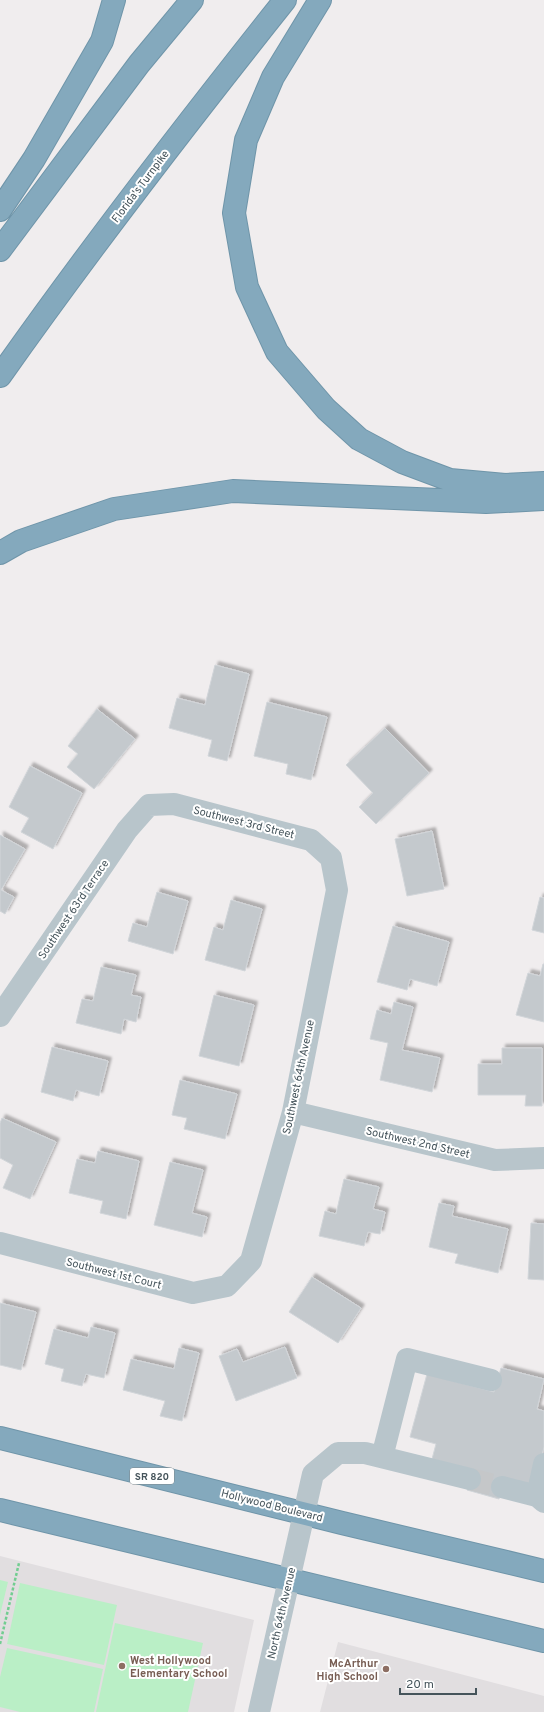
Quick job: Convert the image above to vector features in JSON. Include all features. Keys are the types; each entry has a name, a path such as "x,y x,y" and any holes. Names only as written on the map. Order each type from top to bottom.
{"highway":[{"path":"0,210 34,159 102,41 114,0"},
{"path":"0,250 139,64 192,0"},
{"name":"Florida's Turnpike","path":"0,376 44,314 183,129 285,0"},
{"path":"320,0 274,77 246,140 234,213 247,287 267,331 277,352 282,358 326,409 358,439 402,462 450,480 505,485 544,483"},
{"path":"0,554 21,541 114,509 233,491 486,502 544,499"},
{"name":"Hollywood Boulevard","path":"0,1438 544,1571"},
{"path":"0,1510 544,1641"}],"street":[{"name":"Southwest 3rd Street","path":"149,805 174,804 311,840 331,858"},
{"name":"Southwest 63rd Terrace","path":"0,1016 127,830 149,805"},
{"name":"Southwest 64th Avenue","path":"228,1286 251,1261 292,1112 337,890 331,858"},
{"name":"Southwest 2nd Street","path":"292,1112 495,1160 544,1158"},
{"name":"Southwest 1st Court","path":"0,1243 193,1293 228,1286"},
{"path":"382,1457 407,1359 491,1380"},
{"name":"North 64th Avenue","path":"259,1712 313,1474 338,1453 365,1453 470,1479"},
{"path":"502,1487 540,1499 544,1464"}],"path":[{"path":"0,1644 19,1563"}],"shaded area":[{"name":"West Hollywood Elementary School","path":"0,1556 254,1620 234,1712 0,1712"},
{"name":"McArthur High School","path":"338,1642 544,1696 544,1712 320,1712"}],"green space":[{"path":"0,1580 8,1582 0,1615"},
{"path":"20,1583 117,1605 104,1665 7,1644"},
{"path":"115,1623 203,1643 188,1712 96,1712"},
{"path":"7,1648 103,1669 94,1712 20,1712 0,1707 0,1677"}],"building":[{"path":"215,665 249,674 227,761 208,756 212,740 169,728 177,698 205,705"},
{"path":"267,702 327,717 311,780 286,774 288,764 254,756"},
{"path":"97,709 135,739 94,789 67,767 78,754 68,746"},
{"path":"385,728 429,773 376,824 359,807 373,793 346,765"},
{"path":"30,766 82,793 53,849 21,832 29,818 9,807"},
{"path":"432,831 444,889 407,896 395,839"},
{"path":"0,835 25,849 1,890 14,897 5,914 0,911"},
{"path":"157,892 188,901 173,954 128,941 133,923 147,927"},
{"path":"540,897 544,898 544,933 532,930"},
{"path":"231,900 262,909 245,971 205,960 214,927 223,930"},
{"path":"393,926 449,942 437,986 410,979 407,990 377,982"},
{"path":"543,964 544,1022 516,1015 528,973 540,976"},
{"path":"101,967 136,975 131,995 141,997 136,1022 124,1019 121,1034 76,1023 82,999 93,1001"},
{"path":"214,995 254,1005 239,1066 199,1056"},
{"path":"394,1002 413,1007 402,1050 440,1058 432,1092 380,1080 388,1043 370,1039 377,1010 391,1014"},
{"path":"52,1047 108,1061 99,1096 76,1090 73,1101 41,1092"},
{"path":"502,1048 542,1048 542,1106 525,1106 526,1095 478,1095 478,1064 502,1064"},
{"path":"180,1080 237,1094 225,1139 184,1129 187,1118 172,1115"},
{"path":"2,1118 56,1142 30,1199 3,1188 13,1165 0,1158 0,1123"},
{"path":"98,1151 139,1161 126,1219 100,1213 103,1201 69,1193 77,1159 95,1163"},
{"path":"170,1162 203,1170 192,1213 207,1217 202,1237 154,1225"},
{"path":"344,1179 379,1187 373,1209 385,1212 380,1234 368,1232 364,1246 319,1236 325,1211 336,1214"},
{"path":"439,1203 454,1206 452,1216 508,1229 498,1273 455,1263 458,1254 429,1247"},
{"path":"531,1223 544,1224 544,1280 528,1279"},
{"path":"312,1277 361,1308 338,1343 289,1312"},
{"path":"0,1303 36,1312 21,1370 0,1365"},
{"path":"91,1327 115,1333 104,1378 86,1374 82,1386 61,1381 64,1369 45,1364 54,1329 88,1338"},
{"path":"285,1347 297,1378 236,1401 219,1356 237,1349 243,1362"},
{"path":"179,1348 199,1353 182,1421 160,1416 165,1401 123,1390 131,1359 174,1369"},
{"path":"501,1368 544,1379 537,1409 544,1411 544,1447 534,1487 504,1479 499,1499 467,1490 473,1470 432,1459 436,1444 410,1437 427,1374 494,1392"}],"tunnel":[{"path":"470,1479 502,1487"}],"place":[{"name":"West Hollywood Elementary School","path":"122,1666"},
{"name":"McArthur High School","path":"386,1669"}]}
